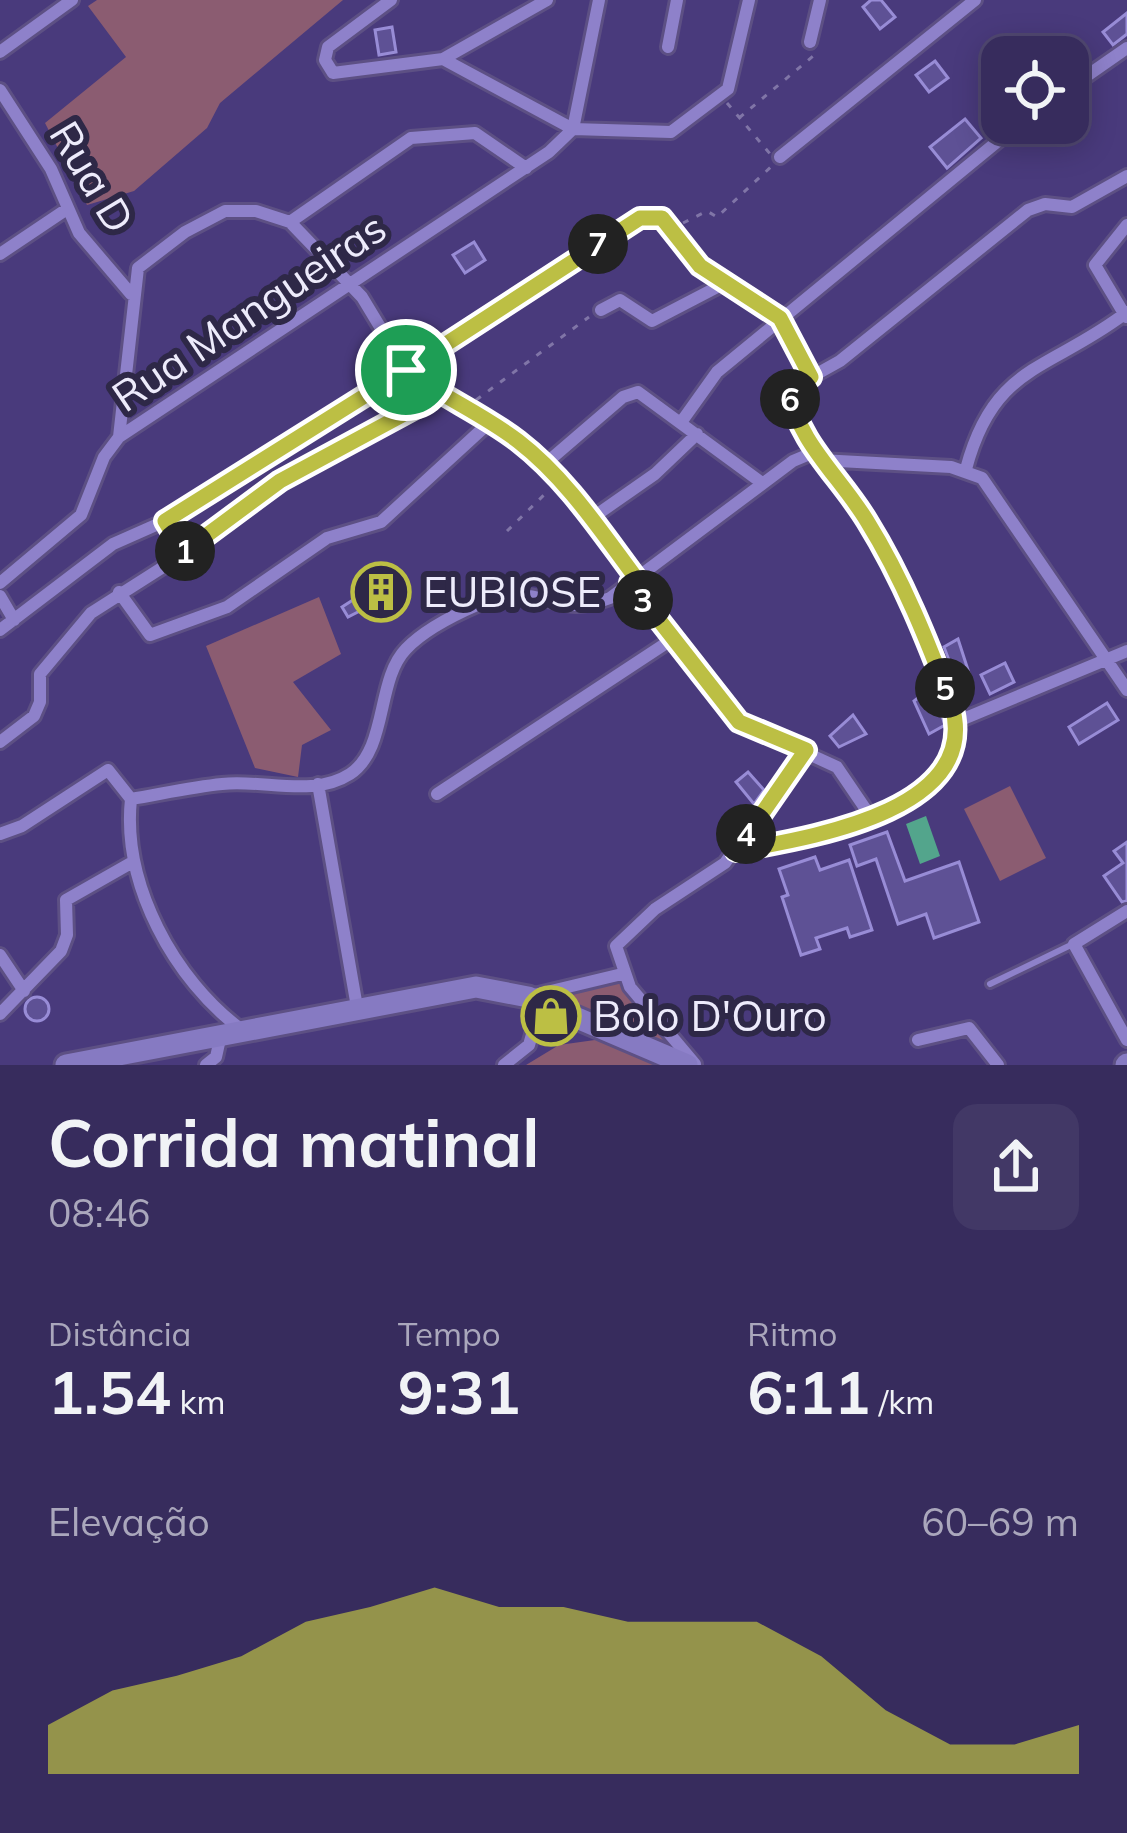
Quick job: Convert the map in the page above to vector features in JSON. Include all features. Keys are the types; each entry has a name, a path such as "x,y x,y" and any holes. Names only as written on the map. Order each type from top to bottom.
{"main road":[{"path":"66,1065 211,1049 245,1033 461,987 535,999 692,1065"}],"street":[{"path":"0,52 72,0"},
{"path":"391,0 328,47 326,60 333,73 443,59 548,0"},
{"path":"573,129 598,0"},
{"path":"668,47 676,0"},
{"path":"443,59 573,129 671,132 722,97 749,0"},
{"path":"810,42 820,0"},
{"path":"778,160 975,0"},
{"path":"1089,74 1127,48"},
{"name":"Rua D","path":"0,90 51,169 87,244 131,294"},
{"name":"Rua Mangueiras","path":"0,583 81,515 104,457 119,437 526,168 573,129"},
{"path":"290,222 411,138 475,133 526,168"},
{"path":"682,421 717,372 994,144"},
{"path":"736,851 871,817 940,775 956,722 899,578 827,462 812,453 788,389 840,362 1028,210 1045,204 1072,207 1127,176"},
{"path":"0,254 67,209"},
{"path":"119,437 133,278 146,260 225,211 256,211 290,222 362,297 406,370 490,421 545,464 592,518 671,640 739,722 844,772 871,817"},
{"path":"0,630 94,557 165,521 640,218 658,215 690,258 780,318"},
{"path":"966,470 980,422 1000,393 1126,315 1097,272 1106,247 1127,225"},
{"path":"601,310 620,300 652,321 727,282"},
{"path":"0,742 38,711 38,680 85,619 280,481 406,416 434,391"},
{"path":"545,464 632,392 682,421 762,483"},
{"path":"119,592 150,635 218,611 317,543 386,518 490,421"},
{"path":"592,518 655,474 697,434"},
{"path":"131,799 224,784 318,784 347,776 361,763 398,660 424,635 504,596 533,593 574,609 610,598 762,483 812,453"},
{"path":"827,462 966,470 991,487 1127,690"},
{"path":"165,521 184,552"},
{"path":"0,596 14,620"},
{"path":"437,794 671,640"},
{"path":"956,722 1127,651"},
{"path":"692,1065 622,974 616,950 623,936 664,902 713,874 736,851 806,750"},
{"path":"0,834 22,826 103,771 112,772 131,799 131,863 177,958 209,1006 245,1033"},
{"path":"318,784 357,1007"},
{"path":"0,1014 66,941 66,900 131,863"},
{"path":"1127,911 1074,944 1127,1040"},
{"path":"0,955 24,991"},
{"path":"504,1065 529,1045 535,999 622,974"},
{"path":"209,1006 211,1049"},
{"path":"918,1040 969,1028 998,1065"}],"lane":[{"path":"990,984 1074,944"}],"path":[{"path":"740,118 819,51 810,42"},
{"path":"672,232 688,217 707,211 717,218 729,210 778,160 722,97"},
{"path":"471,410 488,386 601,310"},
{"path":"780,318 811,377"},
{"path":"507,531 559,480"}],"shaded area":[{"path":"97,0 343,0 220,103 207,128 134,191 87,205 45,123 126,57 88,6"},
{"path":"319,597 341,654 293,682 331,730 302,745 298,777 255,768 206,646"},
{"path":"1010,786 1046,858 1000,881 964,809"},
{"path":"926,816 940,856 920,864 906,824"},
{"path":"616,977 677,1046 672,1051 563,1003 570,993"},
{"path":"602,1039 657,1065 526,1065 559,1045"}],"building":[{"path":"871,0 881,0 895,17 880,29 863,7"},
{"path":"1127,13 1127,34 1113,45 1103,32"},
{"path":"392,27 396,52 379,55 375,30"},
{"path":"935,61 948,78 929,92 916,75"},
{"path":"965,119 981,138 947,168 930,147"},
{"path":"474,242 485,260 465,273 453,255"},
{"path":"384,580 393,594 348,617 342,607"},
{"path":"958,639 969,673 956,679 944,647"},
{"path":"1005,663 1014,682 990,694 981,675"},
{"path":"932,687 945,725 929,734 914,701"},
{"path":"1107,703 1118,720 1079,744 1069,727"},
{"path":"853,715 866,734 839,747 830,736"},
{"path":"748,772 764,790 754,804 736,782"},
{"path":"887,832 905,881 959,862 979,922 934,938 926,914 898,924 876,859 857,866 850,845"},
{"path":"1127,842 1127,901 1122,902 1104,876 1123,863 1114,851"},
{"path":"815,857 820,870 849,860 872,930 850,937 847,928 816,938 820,949 801,955 782,897 788,895 779,869"},
{"path":"37,997 49,1009 37,1021 25,1009"}],"place":[{"name":"EUBIOSE","path":"381,592"},
{"name":"Bolo D'Ouro","path":"551,1016"}],"route":[{"path":"406,370 434,391 419,406 280,481 184,552 165,521 406,370 490,421 545,464 636,578 630,583 697,675 739,722 806,750 736,851 852,825 899,804 940,775 949,759 956,722 952,706 885,552 827,462 809,446 788,389 811,377 780,318 690,258 662,218 653,214 640,218 406,370"}]}
